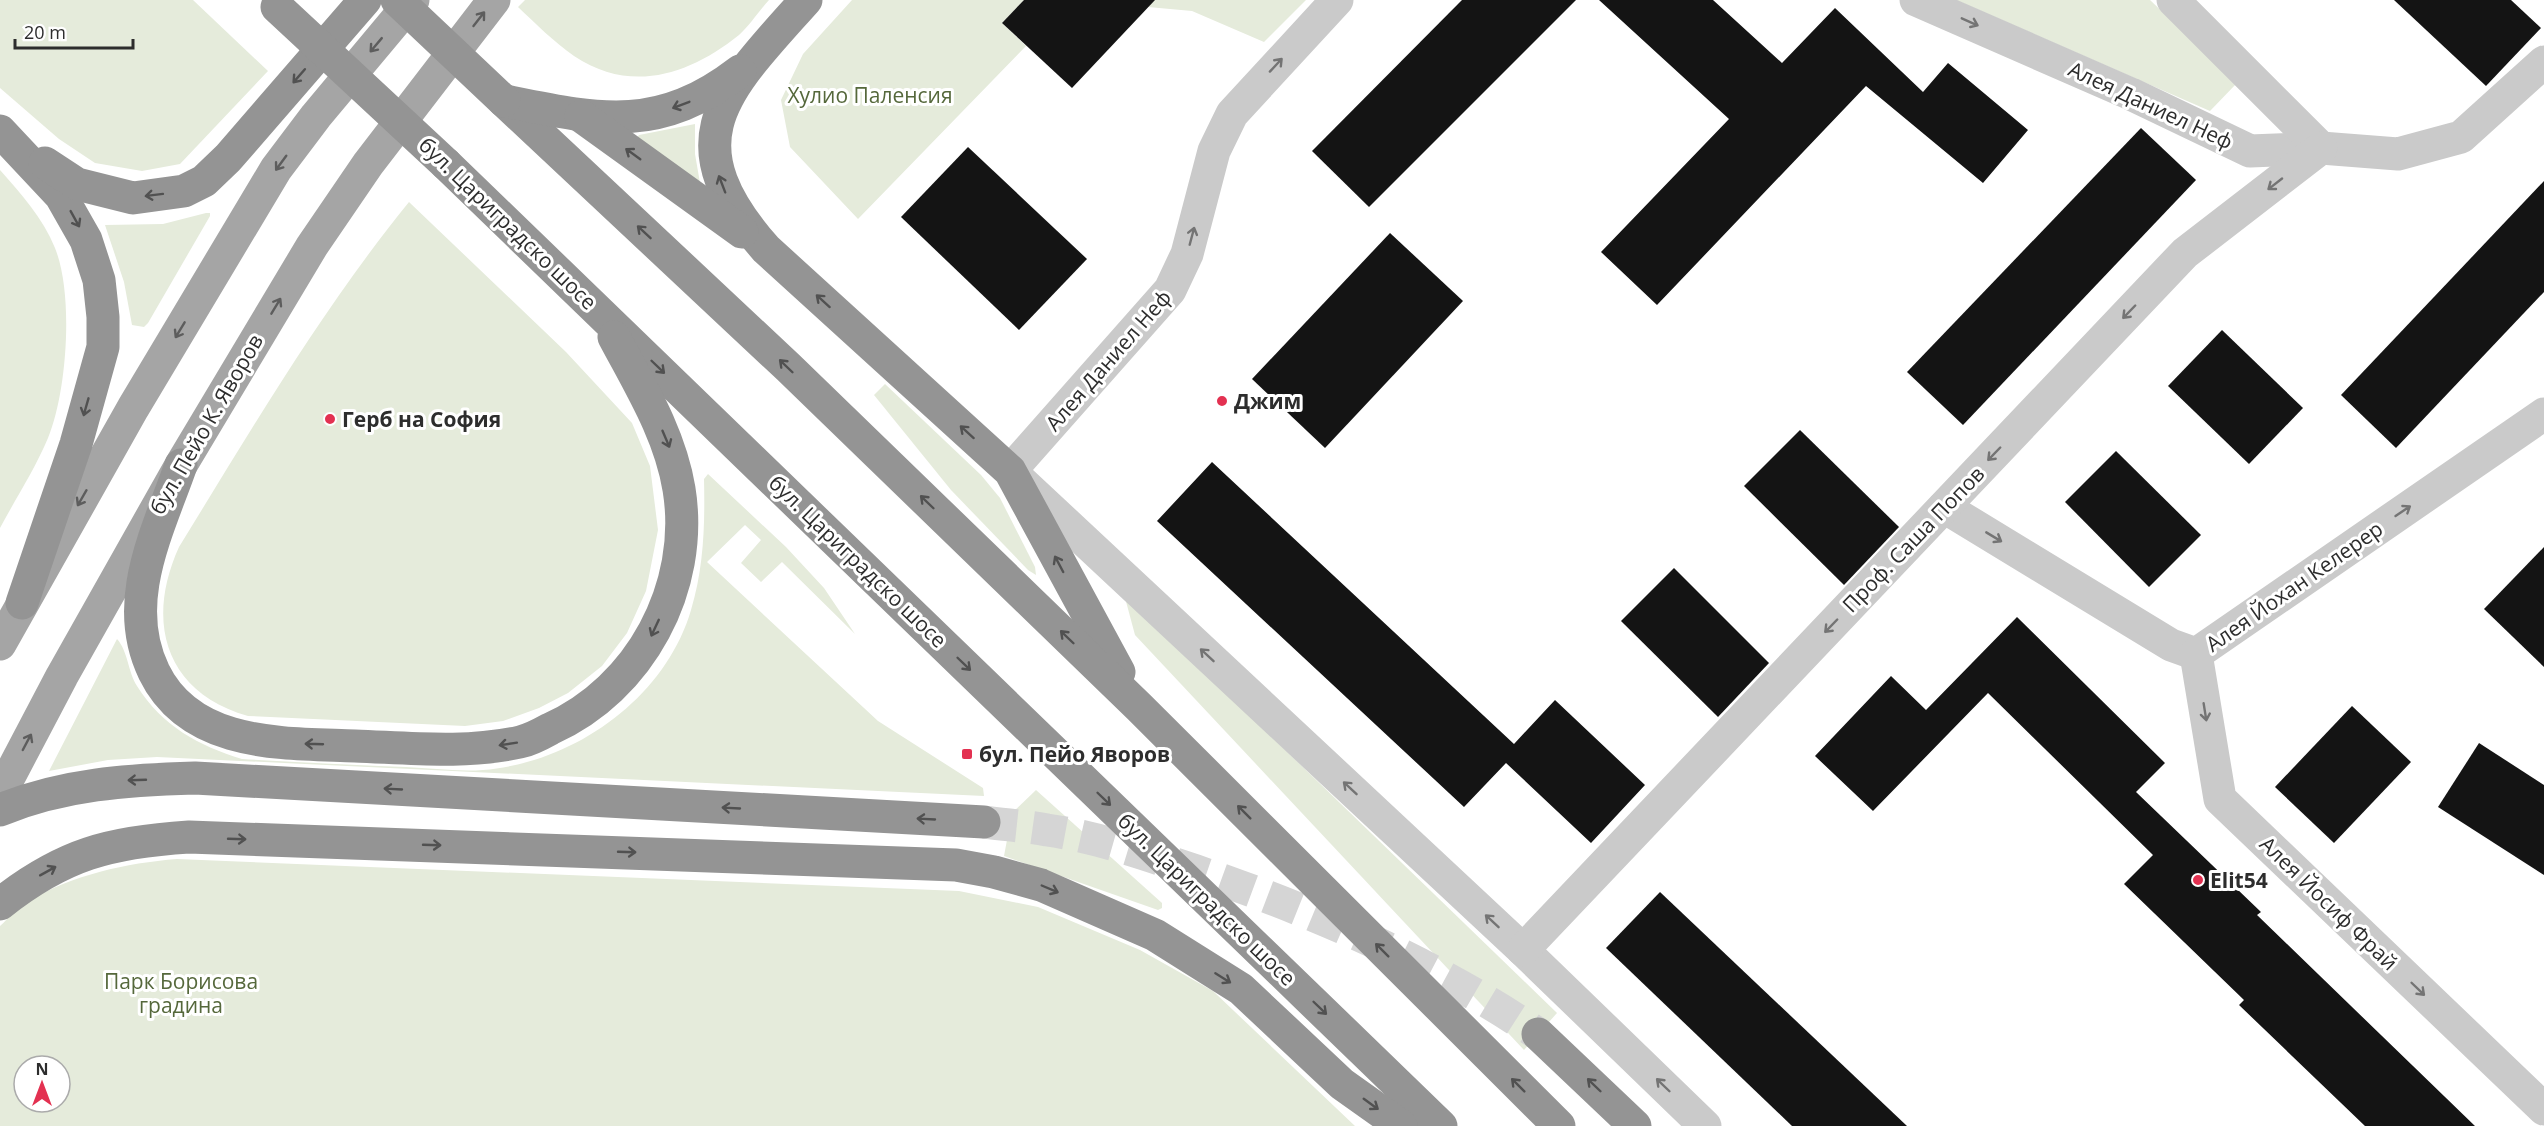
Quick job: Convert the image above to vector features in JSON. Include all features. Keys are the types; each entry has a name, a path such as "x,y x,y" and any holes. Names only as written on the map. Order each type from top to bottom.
{"highway":[{"path":"6,136 77,184 132,198 184,191 204,181 228,158 365,0"},
{"path":"397,0 788,367 1139,707 1559,1126"},
{"path":"504,101 581,116 625,118 663,112 714,91 749,64 806,0"},
{"name":"бул. Цариградско шосе","path":"274,3 601,312 1441,1126"},
{"path":"749,64 715,124 714,148 717,170 727,197 741,221 766,249 1010,471 1094,629 1139,707"},
{"path":"581,116 766,249"},
{"path":"6,136 61,196 86,240 99,280 104,316 104,347 76,444 22,603"},
{"path":"181,465 145,568 140,617 144,641 154,672 170,695 194,716 224,733 263,742 470,750 523,742 565,723 603,698 633,667 653,634 665,607 678,559 681,526 680,490 668,442 601,312"},
{"path":"0,810 65,789 128,780 195,778 984,822"},
{"path":"0,904 40,876 94,849 126,842 189,837 956,865 994,872 1041,885 1155,935 1241,989 1342,1084 1401,1126"},
{"path":"1538,1034 1635,1126"}],"main road":[{"path":"0,644 276,169 316,116 413,0"},
{"name":"бул. Пейо К. Яворов","path":"0,794 62,676 181,465 312,246 368,164 494,0"}],"street":[{"name":"Алея Даниел Неф","path":"1010,471 1170,290 1187,254 1214,150 1232,114 1337,0"},
{"name":"Алея Даниел Неф","path":"1916,0 2132,94 2250,150 2321,148 2398,154 2461,137 2544,62"},
{"path":"2173,0 2321,148"},
{"name":"Проф. Саша Попов","path":"1523,950 2185,253 2321,148"},
{"name":"Алея Йохан Келерер","path":"1944,507 2171,645 2196,654 2544,414"},
{"path":"1010,471 1523,950 1705,1126"},
{"name":"Алея Йосиф Фрай","path":"2196,654 2220,799 2544,1109"}],"green space":[{"path":"0,0 193,0 268,71 180,164 142,171 95,163 59,139 0,88"},
{"path":"525,0 769,0 739,35 720,49 680,69 659,75 638,77 595,68 574,56 518,7"},
{"name":"Хулио Паленсия","path":"852,0 1024,0 1002,23 1026,46 858,219 790,147 781,100 803,54"},
{"path":"1141,0 1306,0 1264,42 1192,11 1148,7"},
{"path":"1956,0 2150,0 2237,83 2210,111"},
{"path":"695,124 695,154 700,183 636,139 639,135"},
{"path":"0,170 31,207 55,248 65,291 66,343 64,370 55,419 37,461 0,528"},
{"path":"409,202 566,352 632,423 650,466 658,530 646,591 627,633 602,666 568,693 539,708 503,721 465,726 248,716 220,705 197,690 181,672 170,651 164,627 164,602 169,575 179,547 288,371 346,285"},
{"path":"210,213 210,216 148,323 144,327 132,325 124,282 105,225 163,224"},
{"path":"885,384 981,475 1000,498 1035,567 1036,575 1028,570 951,490 874,395"},
{"path":"708,474 786,547 824,588 855,634 782,562 761,582 741,563 761,540 745,525 707,562 878,721 983,788 984,796 157,757 108,760 49,771 117,639 124,649 137,686 158,712 196,741 242,759 483,770 517,765 550,755 582,740 611,721 637,698 660,672 678,642 691,610 699,578 704,529 704,479"},
{"path":"1124,594 1557,1013 1524,1050 1135,635"},
{"path":"1036,790 1162,903 1162,908 1158,910 1004,856 1012,813"},
{"name":"Парк Борисова градина","path":"177,859 959,891 1038,907 1140,950 1213,991 1355,1126 0,1126 0,926 24,903 45,892 81,877 119,867"}],"building":[{"path":"1024,0 1155,0 1072,88 1002,23"},
{"path":"1462,0 1576,0 1369,207 1312,151"},
{"path":"1599,0 1713,0 1782,63 1835,8 1923,92 1948,63 2028,130 1983,183 1866,86 1657,305 1601,252 1729,119"},
{"path":"2394,0 2511,0 2541,28 2486,86"},
{"path":"2141,128 2196,180 1963,425 1907,372"},
{"path":"968,147 1087,259 1019,330 901,217"},
{"path":"2544,181 2544,292 2396,448 2341,395"},
{"path":"1390,233 1463,301 1325,448 1252,379"},
{"path":"2222,330 2303,408 2249,464 2168,386"},
{"path":"1800,430 1899,527 1844,585 1744,486"},
{"path":"2116,451 2201,535 2149,587 2065,502"},
{"path":"1212,462 1514,744 1555,700 1645,785 1591,843 1506,763 1464,807 1157,521"},
{"path":"2544,547 2544,667 2484,609"},
{"path":"1674,568 1769,663 1718,717 1621,621"},
{"path":"2017,617 2165,763 2136,792 2261,912 2257,915 2475,1126 2365,1126 2239,1005 2244,1000 2124,884 2153,855 1988,693 1873,811 1815,756 1891,676 1926,710"},
{"path":"2352,706 2411,762 2334,843 2275,787"},
{"path":"2479,743 2544,785 2544,875 2438,807"},
{"path":"1660,892 1907,1126 1792,1126 1606,948"}],"tunnel":[{"path":"984,822 1066,833 1104,842 1241,887 1373,941 1457,984 1538,1034"}],"place":[{"name":"Джим","path":"1222,401"},
{"name":"Герб на София","path":"330,419"},
{"name":"бул. Пейо Яворов","path":"967,754"},
{"name":"Elit54","path":"2198,880"}]}
